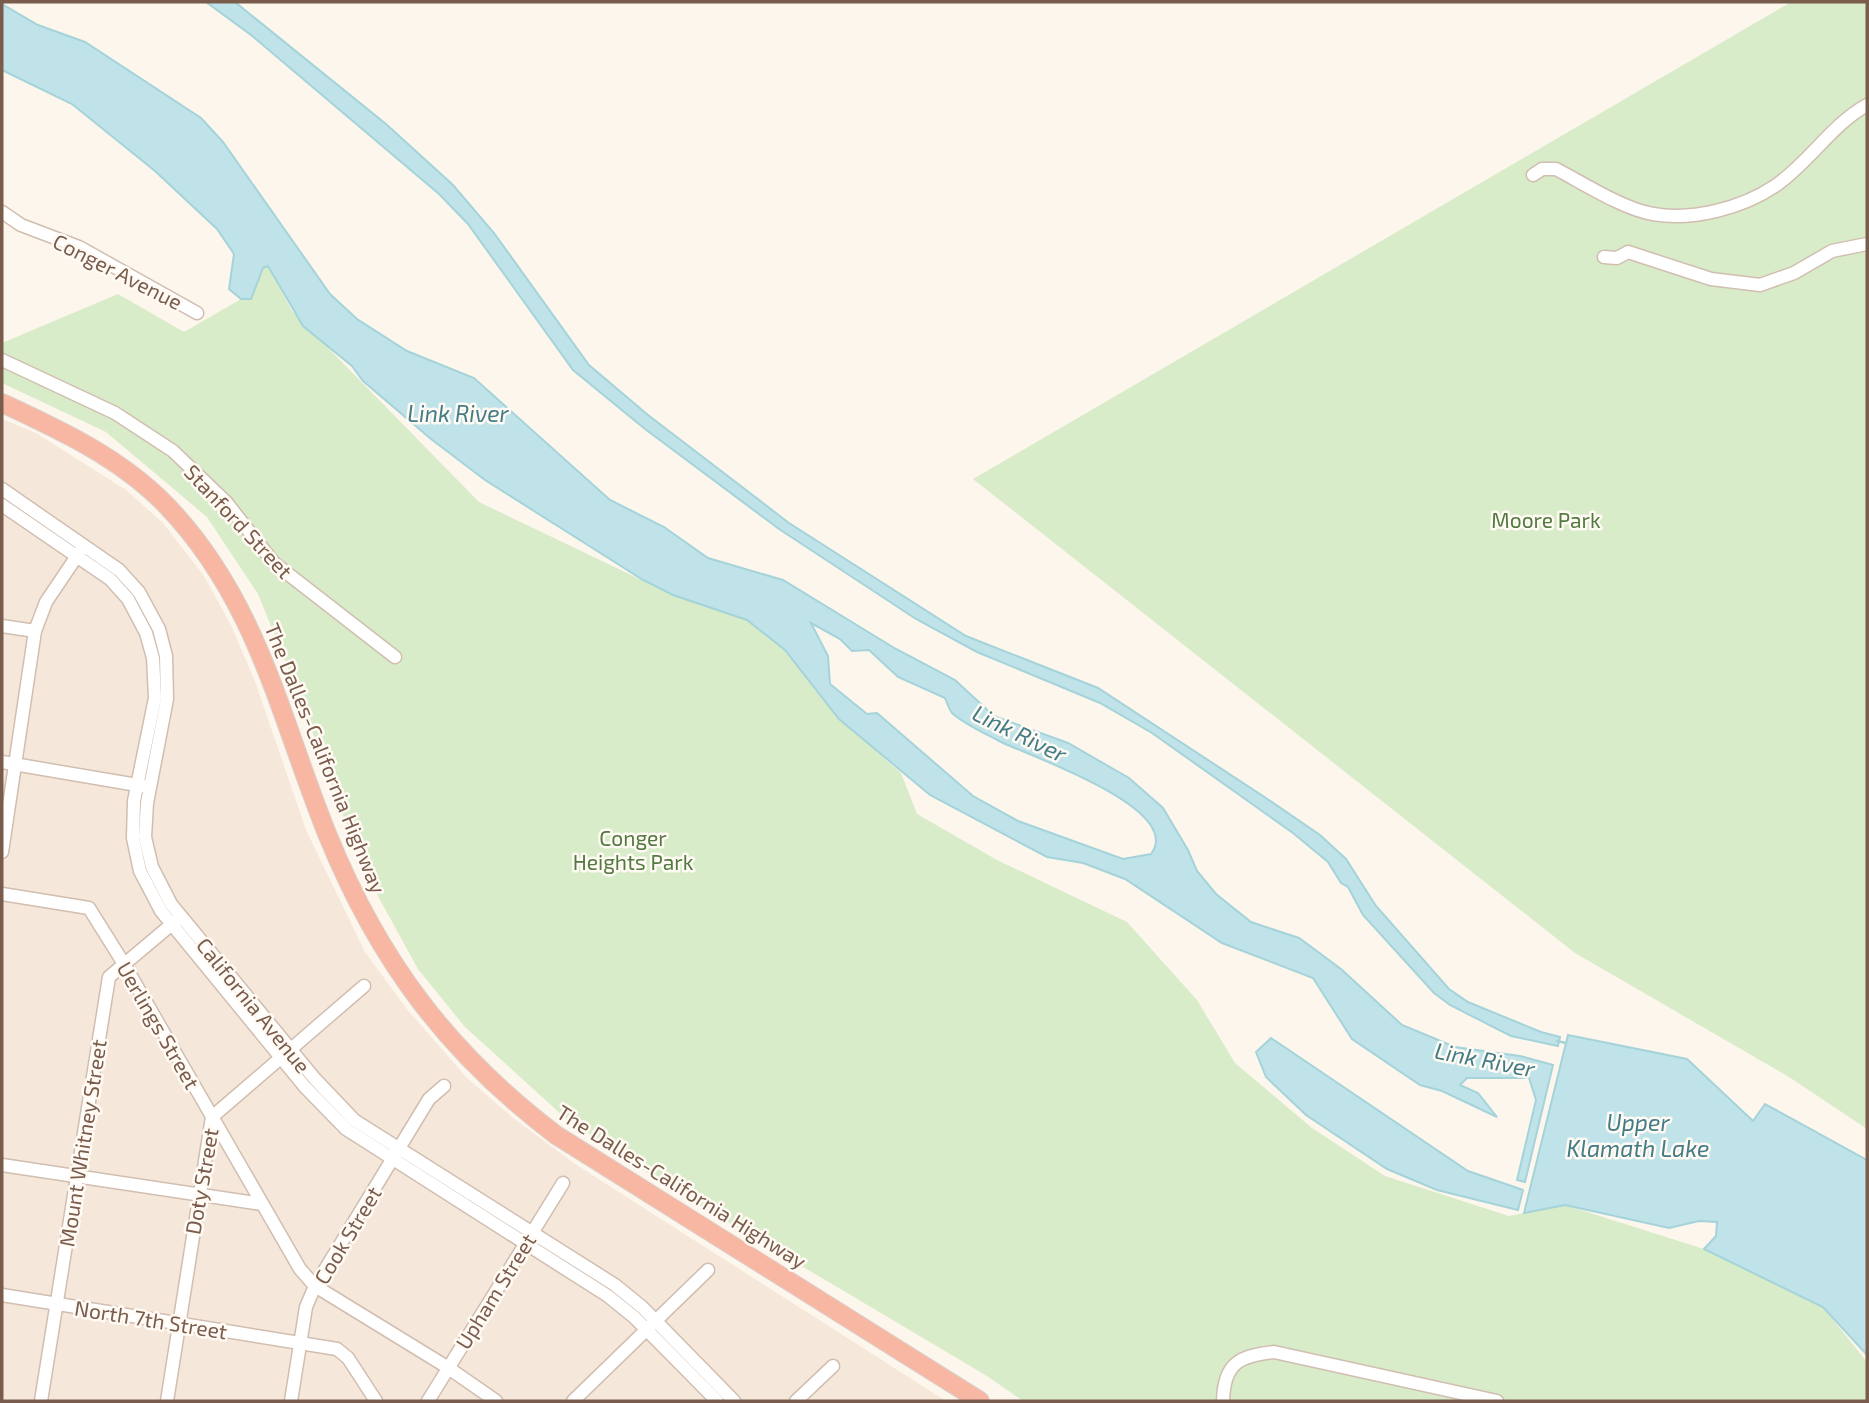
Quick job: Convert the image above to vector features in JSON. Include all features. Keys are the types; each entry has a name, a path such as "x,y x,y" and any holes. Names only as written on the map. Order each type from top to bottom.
{"highway":[{"name":"The Dalles-California Highway","path":"2,403 83,443 127,472 165,504 212,561 238,603 258,646 327,834 363,912 400,976 459,1050 506,1095 556,1135 980,1401"}],"street":[{"path":"1533,175 1542,169 1556,169 1651,214 1694,215 1732,206 1776,186 1843,122 1867,105"},
{"name":"Conger Avenue","path":"2,212 21,225 79,247 197,313"},
{"path":"1604,257 1617,258 1628,253 1711,279 1760,285 1794,274 1832,251 1867,244"},
{"name":"Stanford Street","path":"2,360 115,413 173,451 226,502 274,563 395,657"},
{"name":"California Avenue","path":"2,489 82,550"},
{"name":"California Avenue","path":"2,505 119,570 139,592 153,617 162,642 167,699 144,786 145,820 148,852 157,880 177,920 286,1054 341,1108 395,1156 528,1239 615,1286 717,1401"},
{"path":"2,852 8,763 35,631 46,602 82,550"},
{"path":"2,626 35,631"},
{"path":"8,763 144,786"},
{"name":"Uerlings Street","path":"2,894 89,908 300,1269 315,1286"},
{"name":"Mount Whitney Street","path":"41,1401 109,976 177,920"},
{"name":"Doty Street","path":"167,1401 212,1117 364,986"},
{"name":"Cook Street","path":"291,1401 306,1307 315,1286 429,1099 444,1086"},
{"path":"2,1164 262,1204"},
{"name":"Upham Street","path":"428,1401 563,1182"},
{"path":"573,1401 708,1270"},
{"path":"315,1286 447,1367 496,1401"},
{"name":"North 7th Street","path":"2,1295 302,1341"},
{"name":"California Avenue","path":"651,1325 734,1401"},
{"path":"302,1341 337,1349 348,1358 376,1401"},
{"path":"1223,1401 1223,1383 1231,1366 1249,1355 1274,1352 1497,1401"},
{"path":"796,1401 833,1366"}],"shaded area":[{"path":"2,419 36,433 126,490 163,523 204,576 231,625 256,684 306,830 365,952 406,1008 467,1078 512,1117 575,1164 946,1401 2,1401"}],"green space":[{"name":"Moore Park","path":"1791,2 1867,2 1867,1129 1789,1077 1575,953 973,479"},
{"name":"Conger Heights Park","path":"268,266 292,311 479,502 673,595 747,620 785,650 839,719 901,773 917,814 997,860 1127,922 1197,1000 1235,1063 1312,1128 1385,1176 1509,1216 1565,1205 1704,1249 1823,1307 1867,1362 1867,1401 1023,1401 987,1376 667,1186 563,1116 465,1027 418,969 362,867 295,685 258,594 207,517 106,432 2,383 2,343 118,294 184,332 241,299 251,299 263,268"}],"water":[{"path":"206,2 235,2 386,124 453,185 494,233 589,365 648,415 789,523 966,636 1098,688 1320,835 1346,859 1376,906 1449,989 1468,1002 1560,1037 1558,1046 1511,1036 1450,1005 1434,993 1363,915 1348,887 1341,883 1328,862 1293,833 1152,733 1100,703 977,652 916,619 779,529 645,429 573,370 468,224 439,194 251,35"},
{"name":"Link River","path":"2,4 38,25 85,42 201,118 223,142 330,294 357,319 407,351 474,378 610,500 664,527 708,558 783,580 896,649 955,680 994,716 1068,743 1129,778 1163,808 1197,871 1216,894 1251,922 1299,938 1341,969 1402,1025 1455,1047 1520,1056 1553,1065 1525,1182 1517,1180 1536,1100 1529,1078 1467,1078 1460,1085 1478,1093 1497,1117 1442,1091 1420,1085 1352,1039 1313,978 1222,943 1125,879 1083,863 1047,857 930,795 839,719 785,650 747,620 673,595 643,580 485,480 431,439 363,381 352,366 303,326 268,266 263,268 251,299 241,299 229,289 234,254 217,229 155,171 72,104 2,70","holes":["811,623 840,639 852,651 869,650 898,677 945,698 952,713 974,728 1067,770 1125,801 1146,819 1156,836 1151,854 1123,859 1018,821 973,796 877,713 867,714 830,684 828,656"]},
{"name":"Upper Klamath Lake","path":"1568,1035 1687,1059 1753,1121 1765,1104 1867,1160 1867,1355 1823,1307 1704,1249 1716,1236 1717,1222 1699,1221 1669,1228 1565,1205 1524,1213"},
{"path":"1271,1038 1468,1171 1523,1190 1518,1210 1437,1190 1387,1169 1306,1115 1266,1077 1256,1052"}],"waterway":[{"path":"1557,1041 1566,1043"}]}
